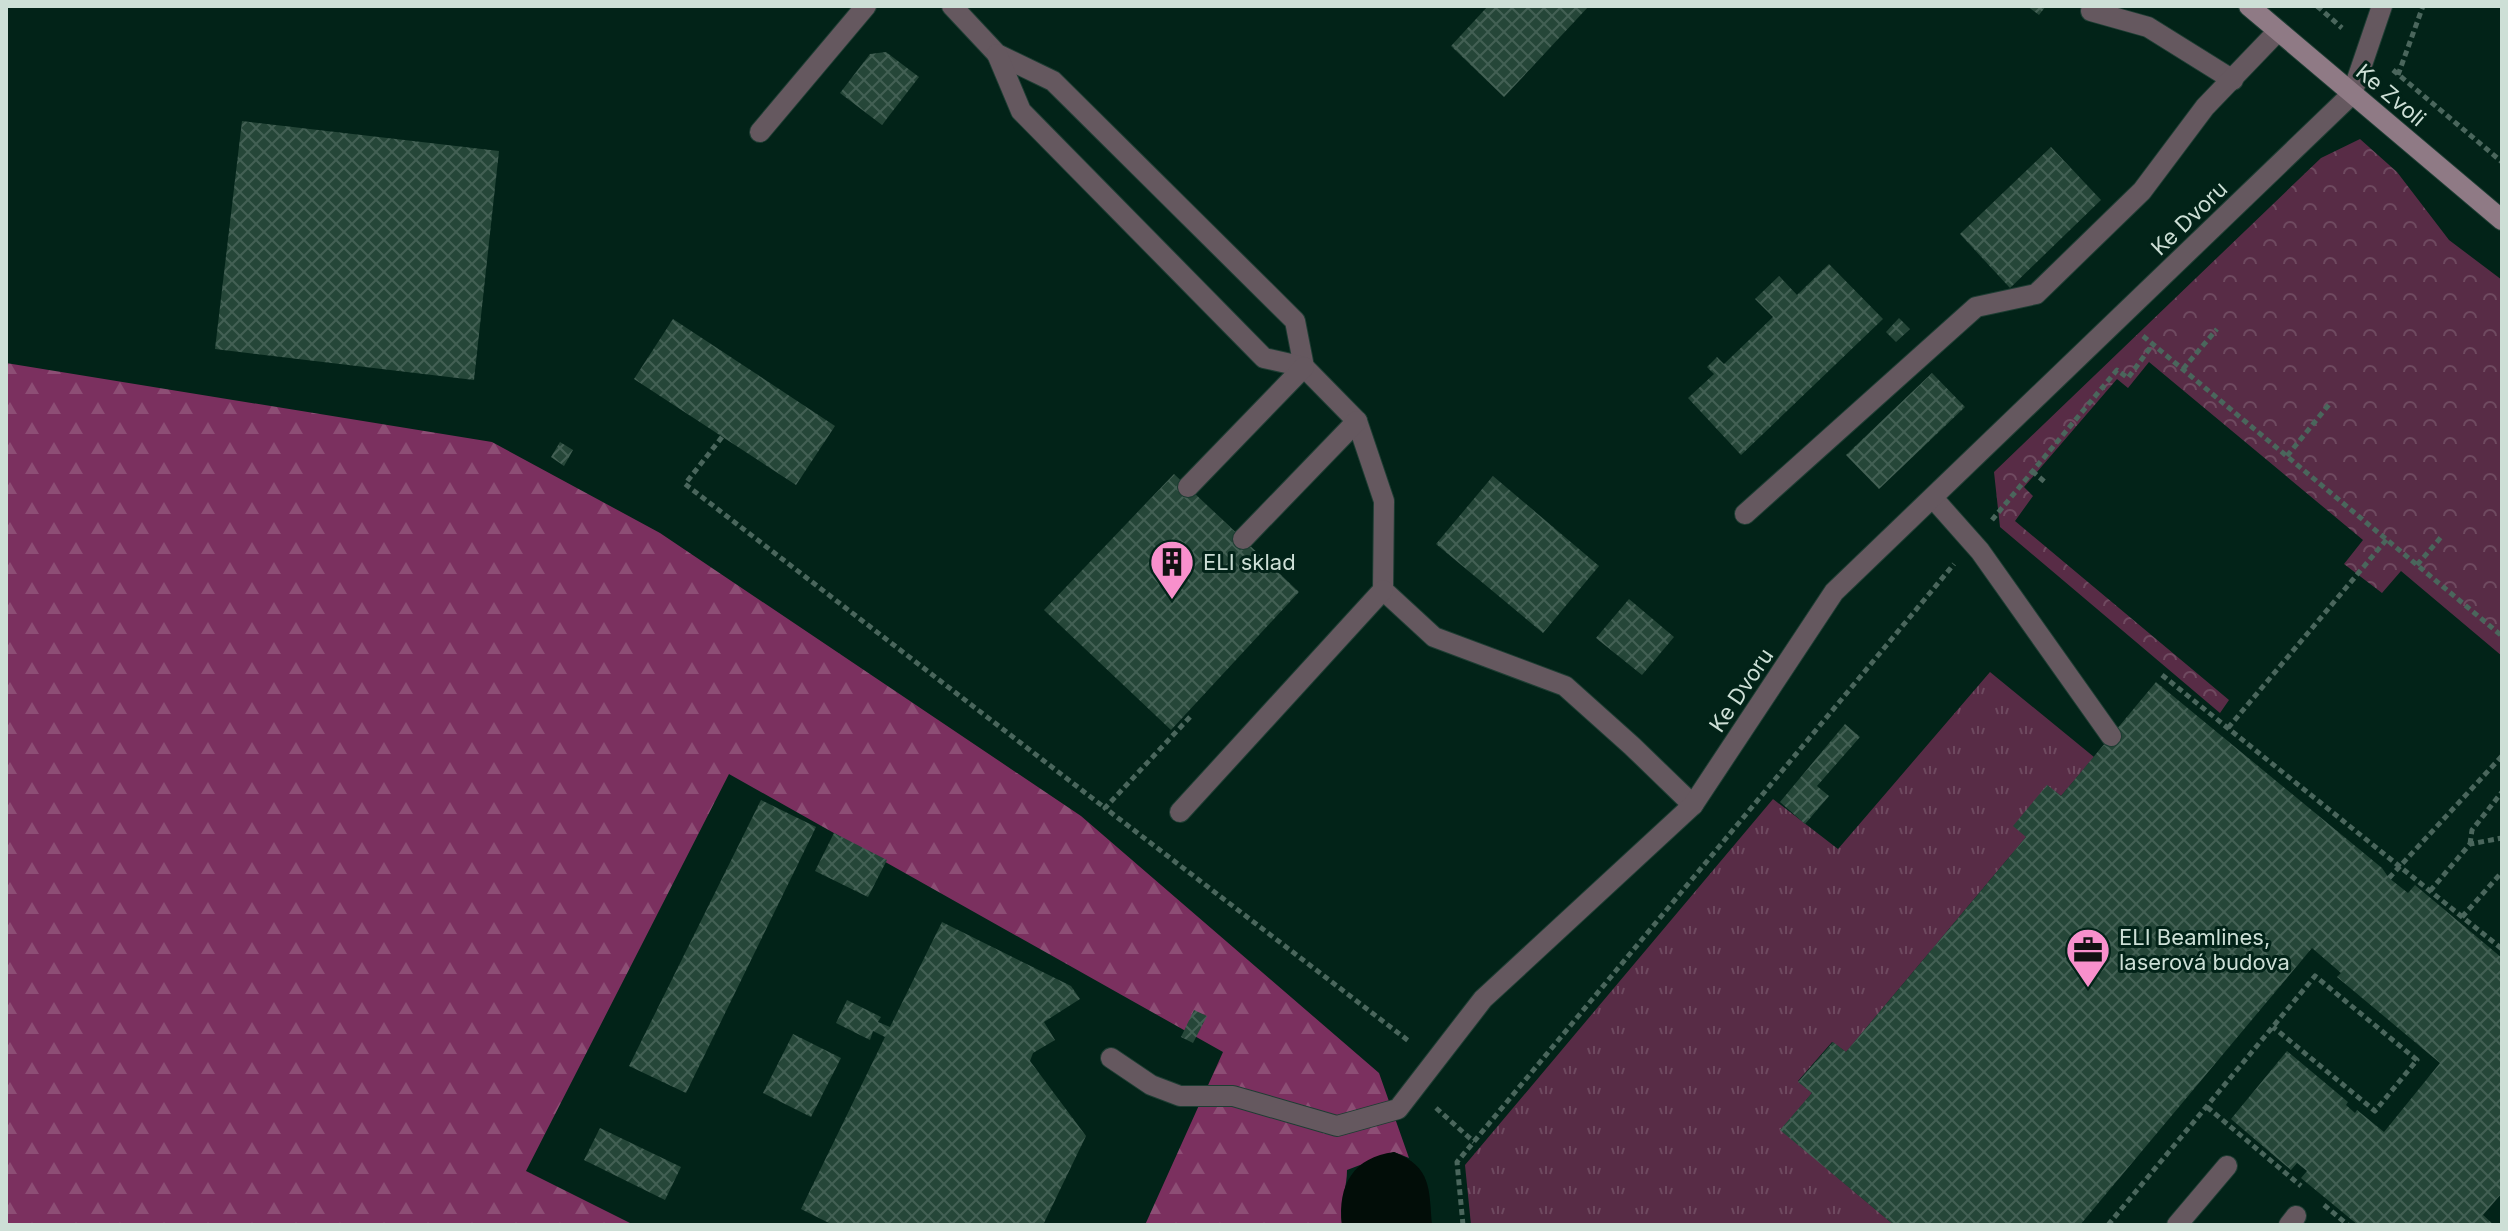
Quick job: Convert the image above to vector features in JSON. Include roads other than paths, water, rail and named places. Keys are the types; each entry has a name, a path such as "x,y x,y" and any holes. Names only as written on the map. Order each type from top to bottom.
{"street":[{"path":"760,132 866,6"},
{"path":"952,6 997,54 1021,111 1264,358 1304,367 1357,421 1384,501 1383,590 1180,812"},
{"name":"Ke Zvoli","path":"2249,6 2502,220"},
{"path":"2352,94 2382,6"},
{"path":"2091,11 2148,27 2233,80"},
{"path":"1745,514 1976,307 2036,294 2142,191 2205,107 2278,31"},
{"path":"997,54 1053,81 1295,321 1304,367"},
{"name":"Ke Dvoru","path":"1111,1058 1151,1085 1180,1096 1233,1096 1337,1126 1398,1109 1483,999 1693,805 1834,592 2352,94"},
{"path":"1188,487 1304,367"},
{"path":"1243,539 1357,421"},
{"path":"1933,498 1972,543 2111,736"},
{"path":"1383,590 1434,637 1565,686 1693,805"},
{"path":"2179,1225 2227,1166"}],"place":[{"name":"ELI sklad","path":"1172,601"},
{"name":"ELI Beamlines, laserová budova","path":"2088,989"}]}
